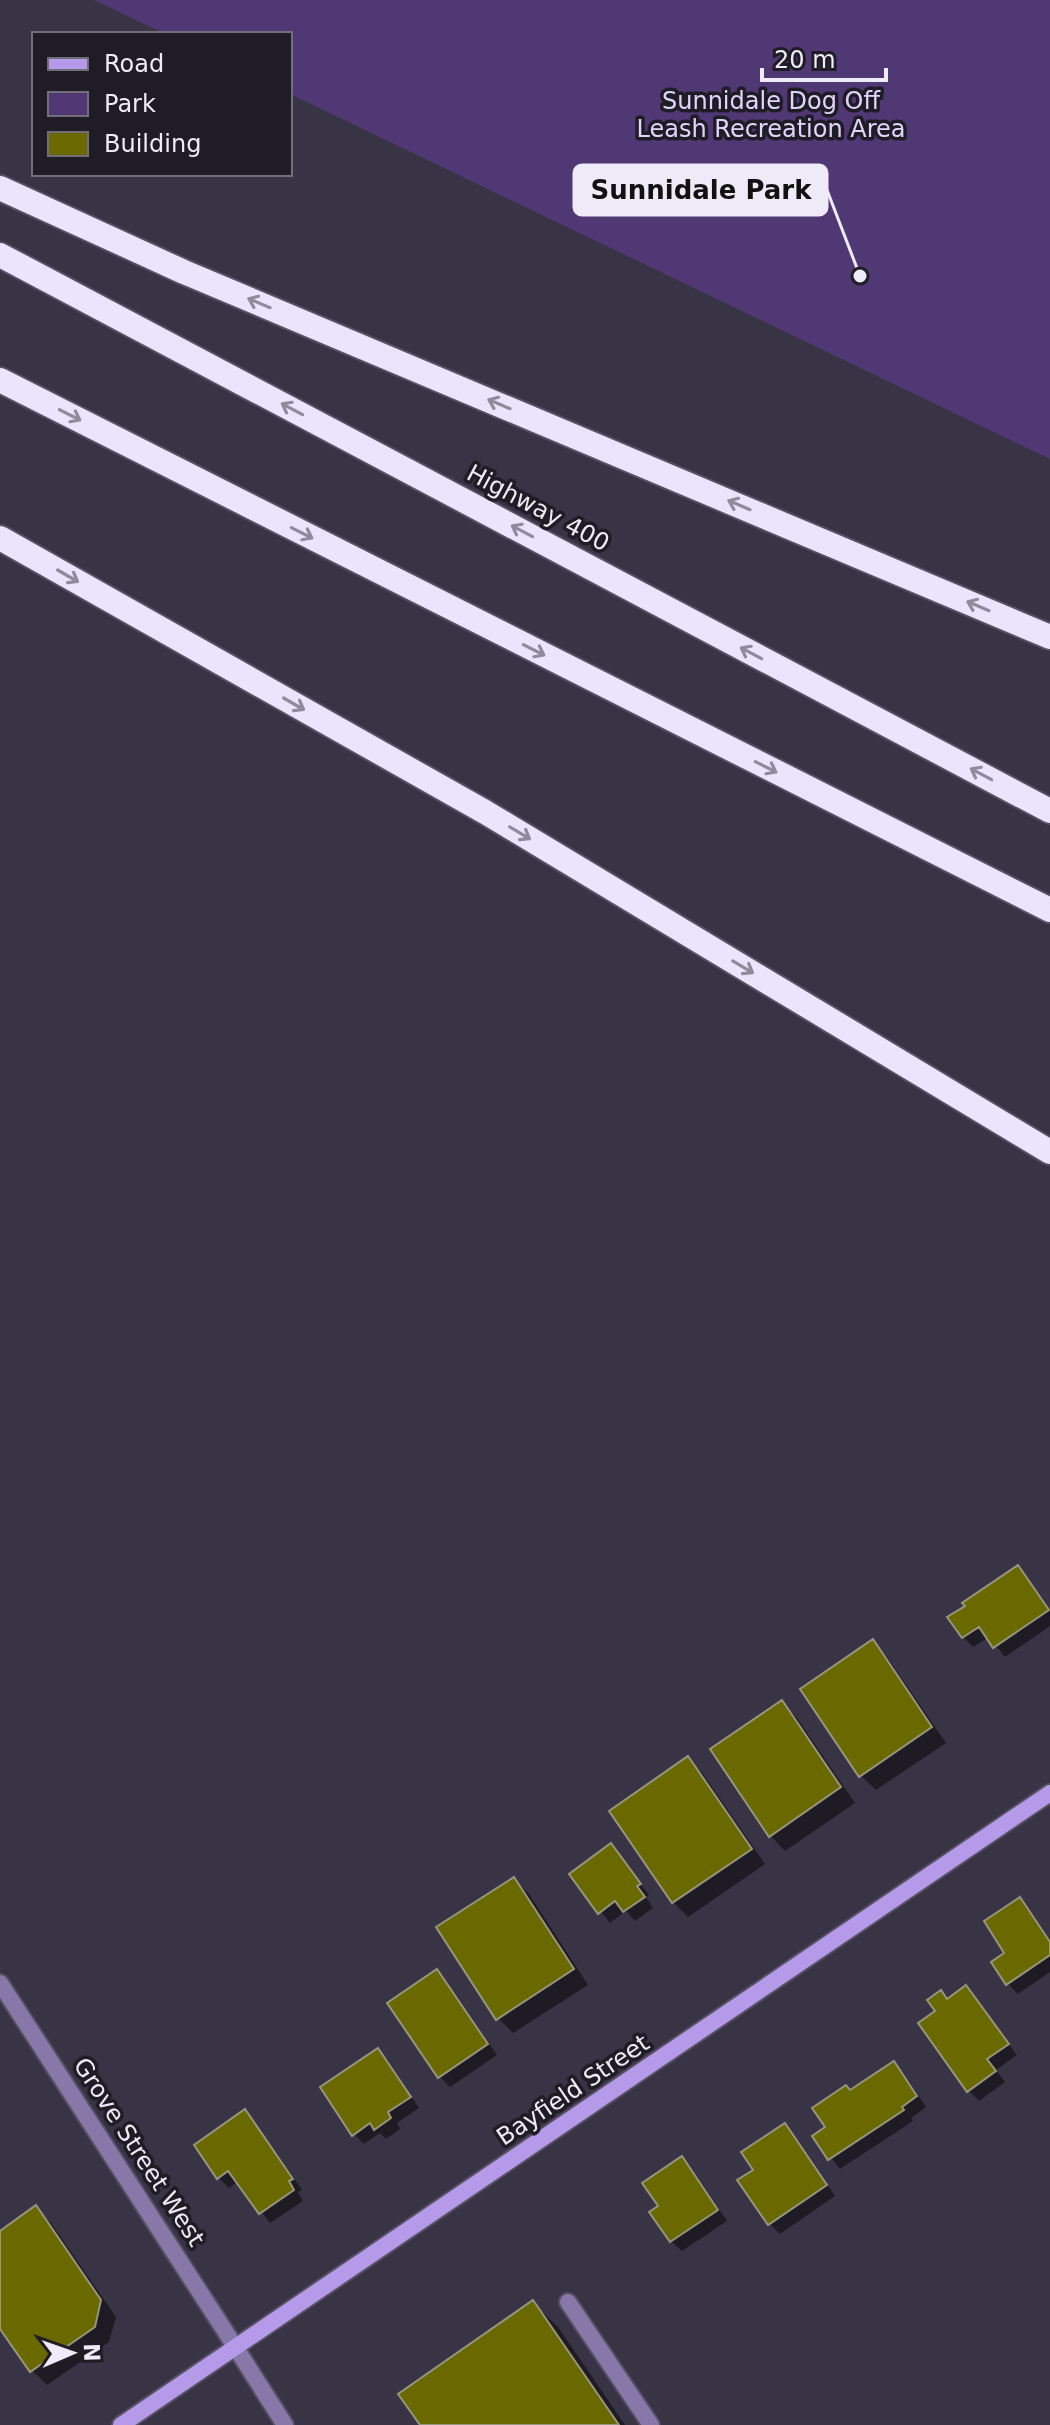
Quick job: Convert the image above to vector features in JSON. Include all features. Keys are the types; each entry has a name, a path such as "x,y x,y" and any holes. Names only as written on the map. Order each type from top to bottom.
{"highway":[{"path":"0,188 184,272 1050,637"},
{"name":"Highway 400","path":"0,255 1050,811"},
{"path":"0,380 1050,910"},
{"path":"0,538 485,812 1050,1152"}],"main road":[{"name":"Bayfield Street","path":"121,2425 1050,1793"}],"street":[{"name":"Grove Street West","path":"0,1983 285,2425"},
{"path":"568,2302 651,2425"}],"green space":[{"name":"Sunnidale Dog Off Leash Recreation Area","path":"94,0 1050,0 1050,459 292,95 292,32 161,32"}],"building":[{"path":"1018,1565 1049,1610 993,1648 979,1627 962,1638 947,1617 965,1606 962,1603"},
{"path":"873,1639 932,1727 859,1777 800,1689"},
{"path":"782,1700 841,1787 769,1837 710,1749"},
{"path":"688,1756 752,1849 672,1903 609,1811"},
{"path":"611,1843 641,1884 637,1886 645,1897 623,1912 615,1901 598,1914 569,1874"},
{"path":"514,1877 574,1969 496,2020 436,1927"},
{"path":"1020,1897 1050,1942 1050,1955 1006,1985 991,1962 1004,1953 984,1921"},
{"path":"437,1969 488,2044 438,2078 387,2003"},
{"path":"966,1985 1009,2044 987,2059 996,2071 967,2092 918,2023 935,2011 927,2000 941,1990 947,1999"},
{"path":"378,2048 411,2097 388,2112 391,2118 374,2130 370,2123 352,2136 320,2087"},
{"path":"894,2061 917,2096 902,2107 904,2110 828,2160 812,2136 825,2127 812,2108 846,2085 850,2090"},
{"path":"245,2109 293,2179 289,2181 294,2190 259,2214 228,2171 217,2179 194,2145"},
{"path":"785,2123 827,2185 768,2225 737,2180 753,2170 741,2152"},
{"path":"682,2156 718,2210 670,2242 649,2212 658,2206 642,2183"},
{"path":"36,2205 101,2300 95,2327 30,2372 0,2329 0,2231"},
{"path":"533,2300 619,2425 420,2425 398,2394"}],"place":[{"name":"Sunnidale Park","path":"860,276"}]}
